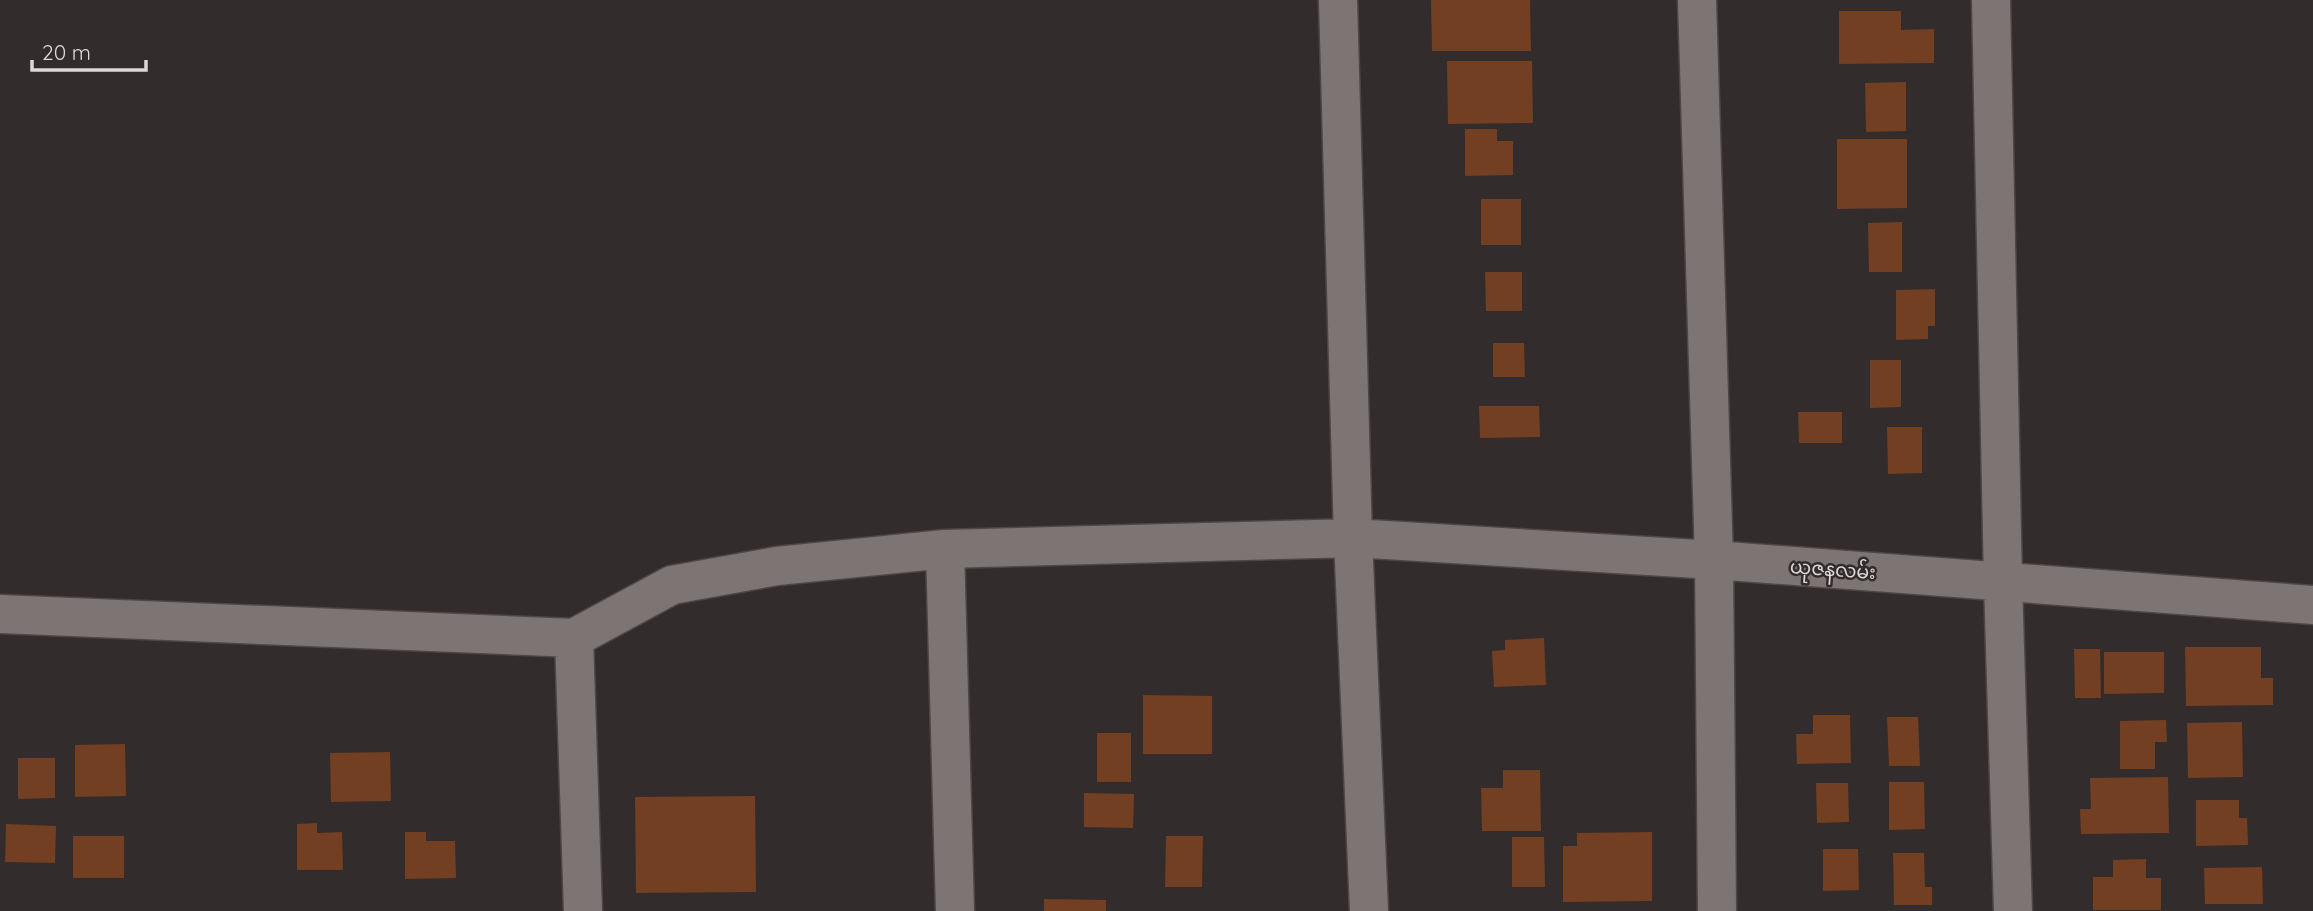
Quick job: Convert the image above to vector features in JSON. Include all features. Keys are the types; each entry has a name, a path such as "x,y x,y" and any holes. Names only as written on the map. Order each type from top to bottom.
{"street":[{"path":"1338,0 1353,538 1369,911"},
{"path":"1697,0 1714,560 1717,911"},
{"path":"1991,0 2013,911"},
{"name":"ယုဇနလမ်း","path":"574,638 672,585 777,566 945,549 1353,538 1714,560 2313,605"},
{"path":"945,549 954,911"},
{"path":"0,614 574,638 583,911"}],"building":[{"path":"1431,0 1530,0 1531,51 1432,51"},
{"path":"1839,11 1901,11 1901,30 1934,29 1934,63 1839,64"},
{"path":"1447,61 1532,61 1533,123 1448,124"},
{"path":"1906,82 1906,131 1866,132 1865,83"},
{"path":"1465,129 1497,129 1497,141 1513,141 1513,175 1465,176"},
{"path":"1837,139 1907,139 1907,208 1837,209"},
{"path":"1481,199 1521,199 1521,245 1481,245"},
{"path":"1902,222 1902,272 1869,272 1868,223"},
{"path":"1485,272 1522,272 1522,311 1486,311"},
{"path":"1935,289 1935,326 1928,326 1928,339 1896,340 1896,290"},
{"path":"1493,343 1524,343 1525,377 1493,377"},
{"path":"1870,360 1901,360 1901,407 1870,408"},
{"path":"1479,406 1539,406 1540,437 1480,438"},
{"path":"1798,412 1842,412 1842,443 1799,443"},
{"path":"1887,427 1922,427 1922,473 1888,474"},
{"path":"1544,638 1546,685 1494,687 1492,651 1505,650 1505,640"},
{"path":"2185,647 2261,647 2261,678 2273,678 2273,705 2186,706"},
{"path":"2074,649 2100,649 2101,698 2075,698"},
{"path":"2104,652 2164,652 2164,693 2104,694"},
{"path":"1143,695 1212,696 1212,754 1143,754"},
{"path":"1813,715 1850,715 1851,763 1797,764 1796,734 1813,734"},
{"path":"1887,717 1918,717 1920,766 1889,766"},
{"path":"2166,720 2167,742 2155,742 2155,769 2120,769 2120,721"},
{"path":"2242,722 2243,777 2188,778 2187,723"},
{"path":"1097,733 1131,733 1131,782 1097,782"},
{"path":"125,744 126,796 75,797 75,745"},
{"path":"390,752 391,801 331,802 330,753"},
{"path":"18,758 55,758 55,798 18,799"},
{"path":"1503,770 1540,770 1541,831 1482,831 1481,788 1503,788"},
{"path":"2168,777 2169,833 2081,834 2080,809 2091,809 2090,778"},
{"path":"1889,782 1924,782 1925,829 1889,830"},
{"path":"1816,783 1848,783 1849,822 1817,823"},
{"path":"1084,793 1134,794 1133,828 1084,827"},
{"path":"755,796 756,892 636,893 635,797"},
{"path":"2196,800 2239,800 2239,818 2247,818 2248,845 2196,846"},
{"path":"317,823 317,833 342,832 343,870 297,870 297,824"},
{"path":"6,824 56,826 55,863 5,862"},
{"path":"405,832 426,832 426,841 455,841 456,878 405,879"},
{"path":"1652,832 1652,901 1563,902 1563,846 1577,846 1577,833"},
{"path":"73,836 124,836 124,878 73,878"},
{"path":"1166,836 1203,836 1202,887 1165,887"},
{"path":"1512,837 1544,837 1545,887 1512,887"},
{"path":"1823,849 1858,849 1859,890 1823,891"},
{"path":"1893,853 1924,853 1925,887 1932,887 1932,905 1894,905"},
{"path":"2146,859 2146,878 2161,878 2161,910 2093,910 2093,877 2113,877 2113,860"},
{"path":"2262,867 2263,904 2205,904 2204,868"},
{"path":"1044,899 1106,900 1106,911 1044,911"}]}
